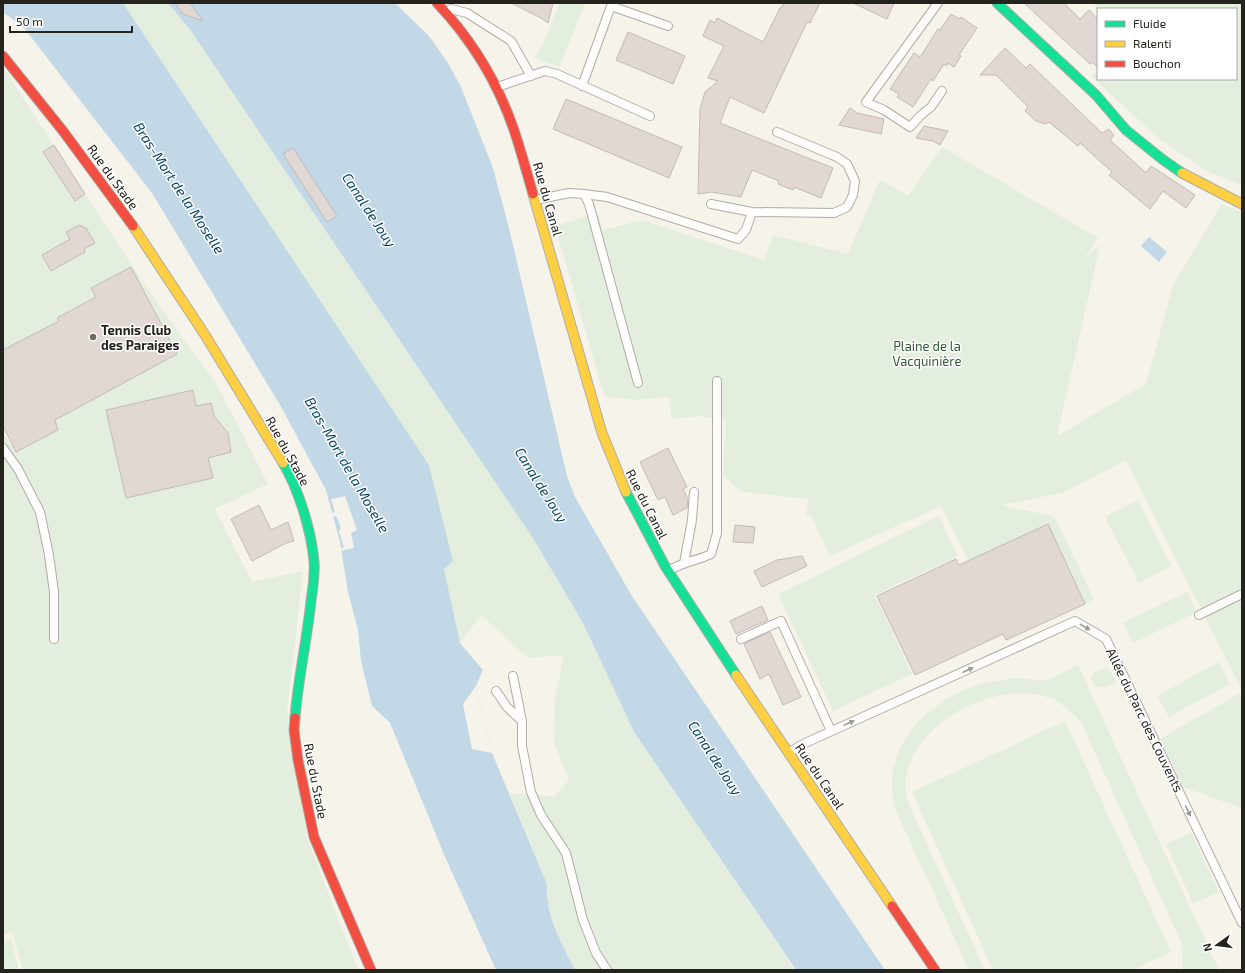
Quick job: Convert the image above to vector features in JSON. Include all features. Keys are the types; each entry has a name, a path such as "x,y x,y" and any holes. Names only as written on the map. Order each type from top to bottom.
{"street":[{"path":"998,3 1096,95 1108,112 1130,134 1178,171 1216,192 1242,204"},
{"name":"Rue du Canal","path":"439,5 468,39 497,87 514,129 602,433 614,467 629,501 668,572 935,970"},
{"name":"Rue du Stade","path":"3,56 63,131 144,241 205,335 282,463 296,490 309,535 314,562 311,599 297,692 294,730 298,760 314,837 371,970"}],"lane":[{"path":"938,3 866,102 884,110 910,127 931,107 942,91"},
{"path":"439,5 467,13 511,41 531,76"},
{"path":"582,86 611,6 668,26"},
{"path":"497,87 545,71 557,74 650,116"},
{"path":"711,204 752,212 834,213 847,207 853,195 855,181 847,164 837,157 777,132"},
{"path":"534,200 569,193 607,197 738,239 746,230 752,212"},
{"path":"584,194 589,204 638,383"},
{"path":"668,572 684,564 697,561 711,554 717,533 717,381"},
{"path":"3,448 18,469 40,512 49,555 54,592 54,639"},
{"path":"684,564 692,520 694,492"},
{"path":"1199,615 1242,594"},
{"path":"741,639 781,621 831,731"},
{"name":"Allée du Parc des Couvents","path":"789,752 802,744 1075,621 1106,639 1242,923"},
{"path":"513,676 522,721 522,746 531,792 541,815 566,854 583,920 596,953 607,970"},
{"path":"496,691 507,707 522,721"}],"green space":[{"path":"123,3 168,3 191,31 533,538 584,625 634,732 795,970 575,970 557,936 546,900 547,884 510,793 554,797 569,780 554,744 555,699 564,655 528,658 481,615 460,643 444,569 429,465"},
{"path":"559,3 585,3 559,67 534,58 543,44"},
{"path":"1096,3 1242,3 1242,185 1205,170 1158,138 1091,76 1097,71 1097,80 1237,80 1237,8 1097,9 1094,5"},
{"path":"3,67 148,290 217,385 268,484 215,509 252,582 303,571 287,712 307,838 358,970 23,970 12,932 3,935 3,434 14,448 3,426"},
{"name":"Plaine de la Vacquinière","path":"942,147 1098,238 1084,258 1100,245 1057,436 1146,384 1173,285 1222,204 1242,212 1242,690 1126,460 1062,493 1001,505 1052,516 1056,520 1094,599 1085,604 1048,524 968,561 941,506 830,556 811,515 806,516 809,499 742,492 723,475 726,420 698,416 672,419 669,397 636,400 604,396 555,226 598,213 603,230 642,220 764,260 773,235 848,254 880,180 908,196"},
{"path":"1138,500 1171,566 1139,583 1105,517"},
{"path":"939,516 958,556 875,595 912,674 833,711 778,594"},
{"path":"1187,592 1197,612 1133,643 1123,623"},
{"path":"1219,662 1230,684 1169,717 1157,696"},
{"path":"1078,665 1219,970 1181,970 1183,964 1181,942 1081,722 1067,708 1050,698 1030,694 1008,694 986,699 964,708 945,720 928,735 915,753 907,772 906,788 909,805 985,970 969,970 896,811 892,788 894,766 902,746 914,727 929,711 948,698 968,688 993,681 1017,678 1039,681 1045,680"},
{"path":"1107,666 1116,682 1105,688 1094,686 1091,678 1096,671"},
{"path":"1242,692 1242,808 1183,787 1160,739"},
{"path":"1065,721 1171,952 1133,970 993,970 912,792"},
{"path":"1191,832 1219,892 1193,904 1166,844"},
{"path":"11,939 19,970 3,970 3,942"}],"water":[{"name":"Bras-Mort de la Moselle","path":"3,3 123,3 429,465 453,561 444,569 460,643 483,670 476,686 492,753 547,884 547,895 551,917 559,939 575,970 496,970 446,859 390,723 372,706 361,661 358,630 348,592 340,542 326,490 280,405 152,193 24,28 3,12"},
{"name":"Canal de Jouy","path":"168,3 395,3 429,36 448,63 461,87 493,168 509,228 567,476 575,497 632,596 885,970 796,970 634,732 584,625 533,538 191,31"},
{"path":"1149,237 1167,252 1159,262 1141,246"}],"pier":[{"path":"345,496 357,530 351,533 354,548 340,551 339,549 344,547 339,531 341,528 336,516 331,517 330,514 335,512 331,499"},
{"path":"476,686 492,753 472,749 463,704"}],"building":[{"path":"175,3 190,3 203,21 183,14"},
{"path":"511,3 553,3 548,23 541,18"},
{"path":"784,3 820,3 810,23 807,22 764,113 730,97 720,123 833,168 821,198 794,187 793,190 778,184 779,181 752,170 741,197 712,192 698,194 700,109 705,92 718,81 708,78 724,46 703,36 710,20 715,23 717,18 763,42"},
{"path":"853,3 894,3 887,19"},
{"path":"1024,3 1064,3 1080,19 1089,10 1097,18 1097,67 1092,62 1090,64"},
{"path":"951,14 960,19 961,17 977,28 959,55 961,56 954,67 948,63 947,66 944,64 933,81 931,79 913,107 897,97 899,94 890,89 914,53 920,57 938,29 940,30"},
{"path":"628,32 685,56 673,84 616,60"},
{"path":"1005,48 1026,68 1030,64 1102,133 1109,129 1114,135 1110,140 1146,173 1151,166 1195,195 1186,208 1163,191 1150,209 1109,175 1112,172 1080,143 1078,146 1049,122 1045,124 1036,121 1025,111 1028,107 996,75 980,75"},
{"path":"566,99 682,147 669,178 553,129"},
{"path":"850,108 857,113 884,119 881,134 839,125"},
{"path":"924,126 948,131 940,145 933,141 916,138"},
{"path":"54,145 85,194 75,201 43,152"},
{"path":"293,148 337,216 327,222 283,154"},
{"path":"79,225 86,228 95,243 84,249 85,252 51,271 42,255 70,239 66,232"},
{"path":"131,267 177,354 55,420 58,430 16,452 3,426 3,350 59,321 57,318 96,297 91,288"},
{"path":"193,390 196,406 211,403 214,416 228,433 231,452 208,458 213,478 126,498 106,410"},
{"path":"668,448 687,487 683,489 688,499 687,508 673,515 665,497 658,500 640,462"},
{"path":"259,505 271,530 288,522 294,541 286,543 252,561 231,519"},
{"path":"1048,524 1085,604 1006,640 1003,634 915,675 877,596 956,559 959,565"},
{"path":"735,525 755,527 753,543 733,542"},
{"path":"802,556 807,566 762,587 754,571 777,560"},
{"path":"762,606 768,620 736,634 730,621"},
{"path":"770,632 801,697 783,705 769,674 760,679 744,644"}],"traffic: fast":[{"path":"997,3 1096,95 1126,130 1182,173"},
{"path":"283,463 294,485 307,523 314,566 313,586 295,718"},
{"path":"626,492 665,566 736,675"}],"traffic: slow":[{"path":"1182,173 1242,204"},
{"path":"533,194 602,433 626,492"},
{"path":"133,226 205,335 283,463"},
{"path":"736,675 892,906"}],"traffic: jam":[{"path":"437,3 461,31 492,79 514,130 533,194"},
{"path":"3,56 63,131 133,226"},
{"path":"295,718 294,730 298,760 314,837 371,970"},
{"path":"892,906 935,970"}],"place":[{"name":"Tennis Club des Paraiges","path":"93,337"}]}
